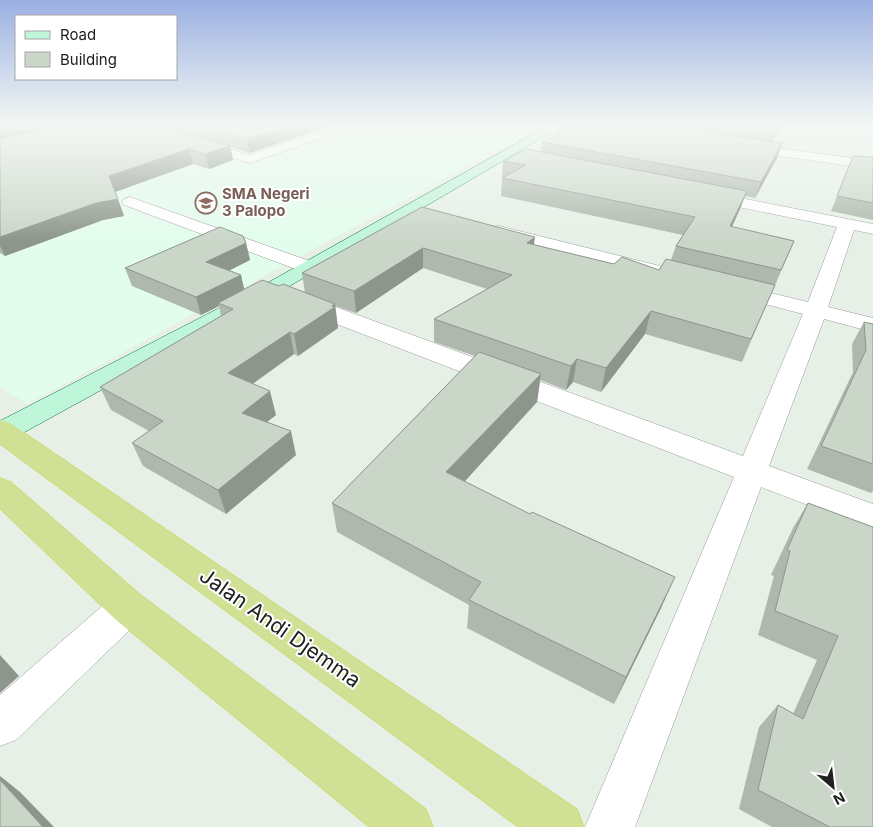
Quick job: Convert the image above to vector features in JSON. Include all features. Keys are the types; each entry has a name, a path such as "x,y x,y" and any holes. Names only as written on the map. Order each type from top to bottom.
{"highway":[{"name":"Jalan Andi Djemma","path":"1,432 559,827"},
{"path":"0,490 128,607 408,827"}],"street":[{"path":"1,432 269,290 409,208 498,165"},
{"path":"610,827 816,310 860,227 690,192"},
{"path":"130,202 308,267"},
{"path":"409,208 438,216"},
{"path":"476,225 670,274"},
{"path":"719,286 873,326"},
{"path":"269,290 873,517"},
{"path":"0,724 128,607"}],"shaded area":[{"path":"0,165 470,165 27,404 0,387"}],"building":[{"path":"0,165 143,165 109,176 118,199 96,203 0,237"},
{"path":"524,165 608,165 747,191 730,226 794,241 781,270 676,246 695,217 502,178 526,165"},
{"path":"666,165 770,165 761,182"},
{"path":"850,165 873,165 873,203 837,196"},
{"path":"422,207 535,237 527,243 614,264 622,257 659,270 666,259 775,285 751,339 651,311 606,368 577,359 571,366 434,319 512,275 423,248 354,291 302,273"},
{"path":"220,227 243,236 246,243 206,262 241,275 196,297 125,268"},
{"path":"262,280 279,286 283,284 335,304 332,306 335,307 294,334 290,332 228,373 270,391 242,413 291,431 218,490 132,443 163,421 100,387 233,309 218,303"},
{"path":"864,322 873,324 873,464 821,446 866,350"},
{"path":"479,352 541,374 446,472 530,514 532,512 675,577 626,677 469,600 481,582 332,503"},
{"path":"808,503 873,527 873,827 830,827 758,790 778,705 803,719 838,636 775,611 790,551 787,550"},
{"path":"0,780 43,827 0,827"}],"place":[{"name":"SMA Negeri 3 Palopo","path":"206,203"}]}
